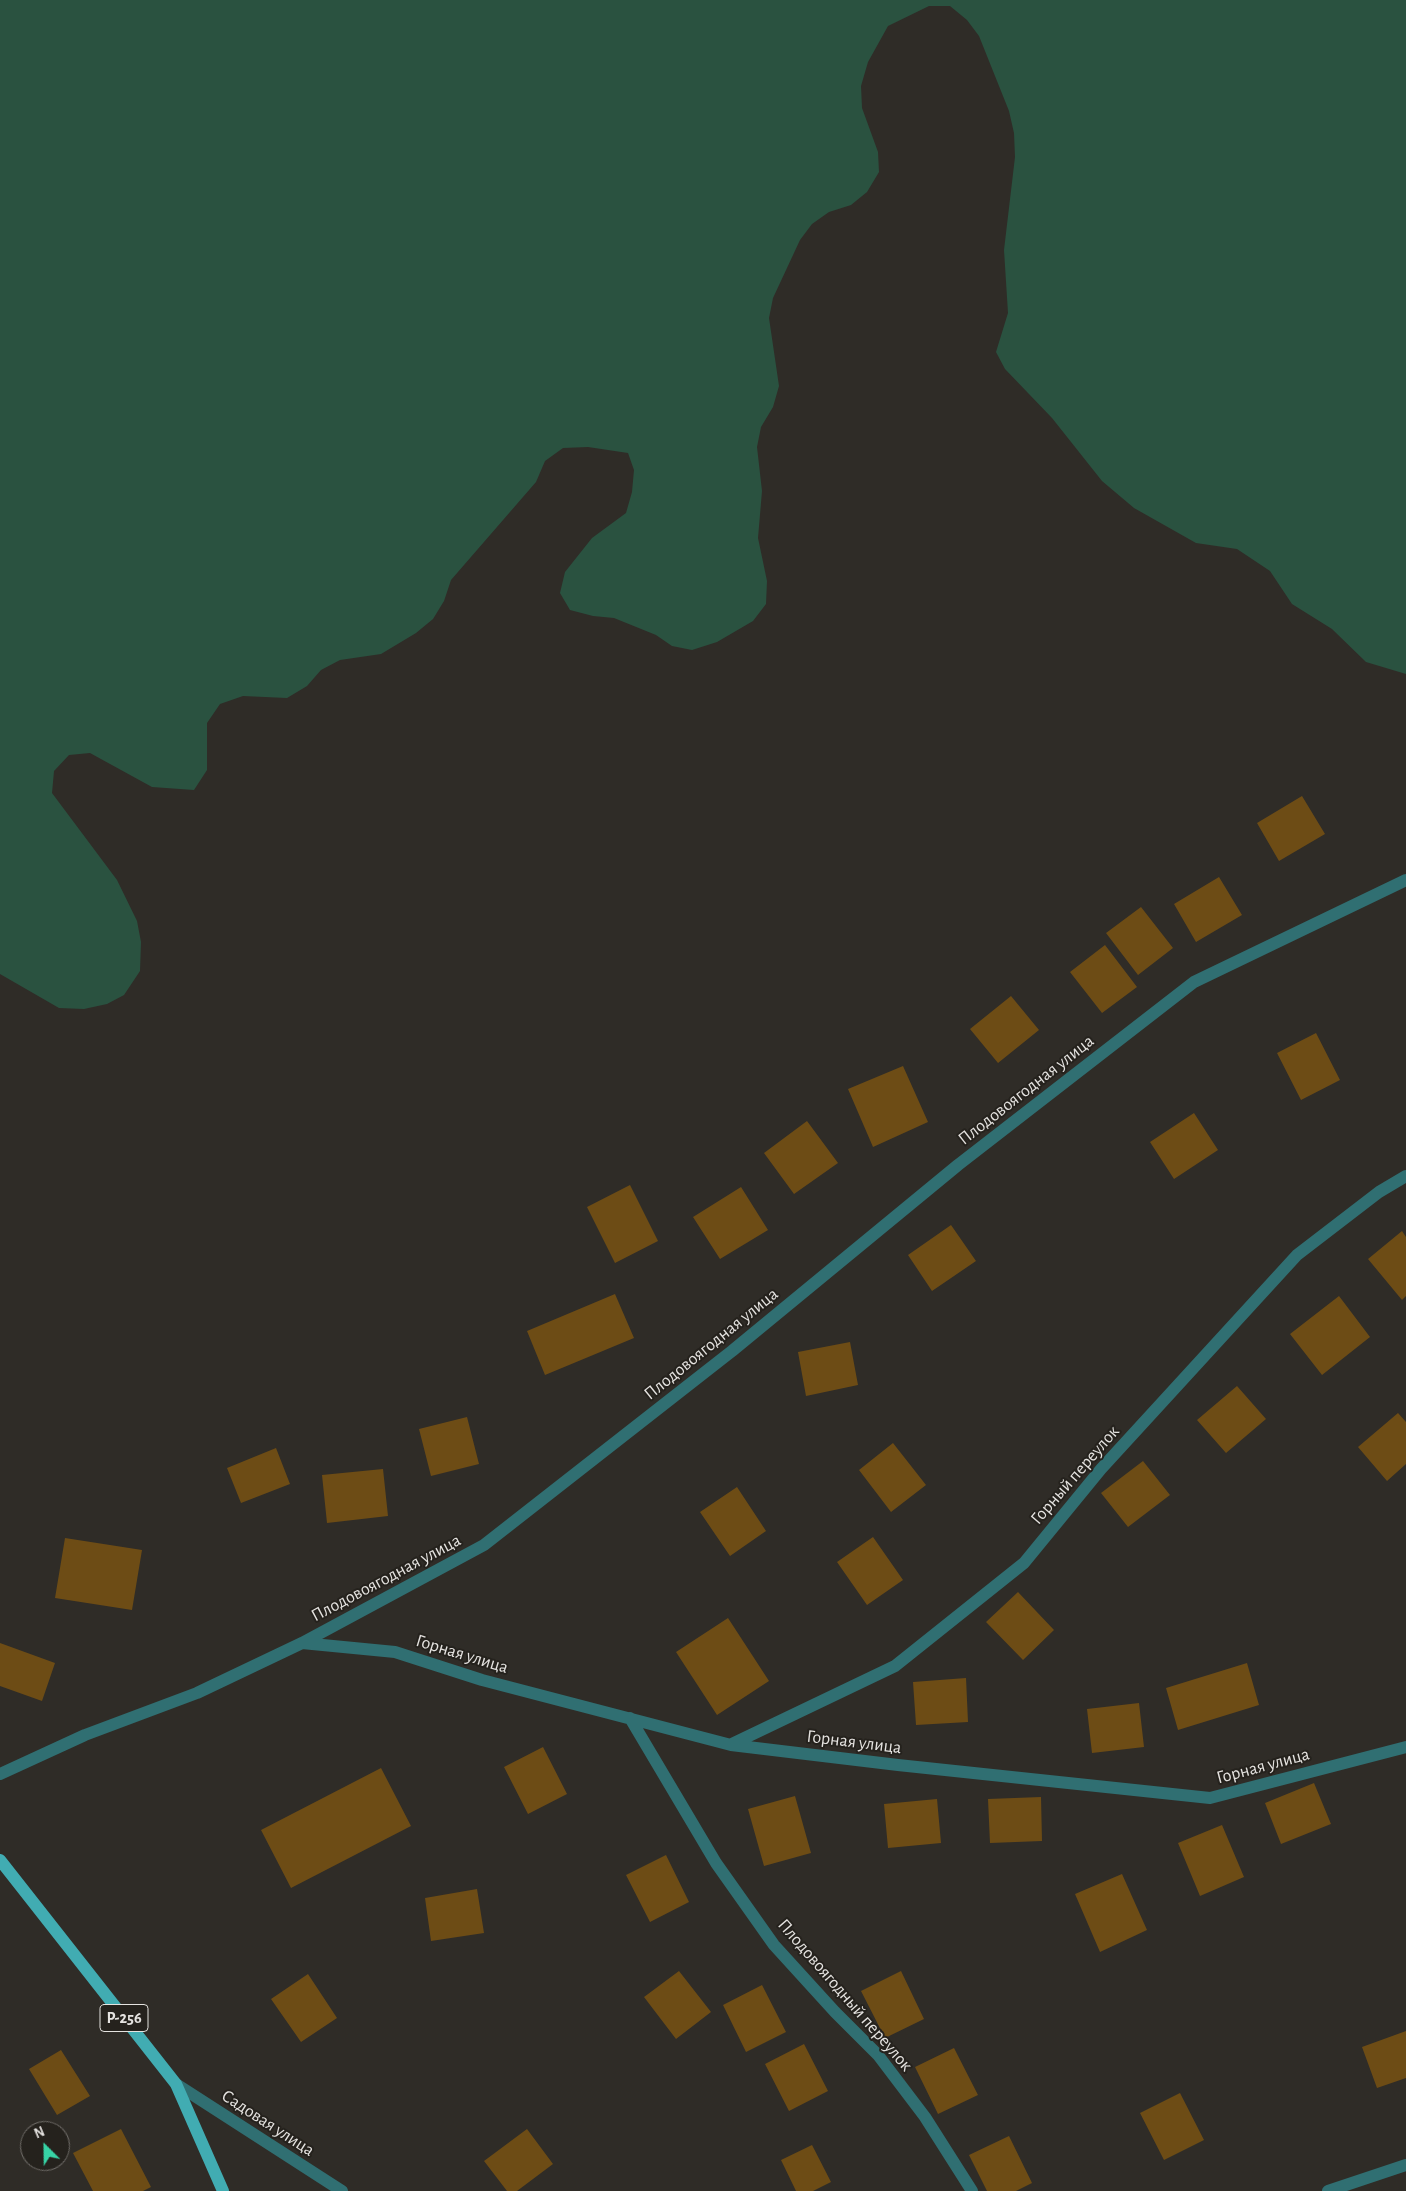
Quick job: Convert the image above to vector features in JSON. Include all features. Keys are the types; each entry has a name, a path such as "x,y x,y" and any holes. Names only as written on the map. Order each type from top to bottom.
{"main road":[{"name":"Р-256","path":"0,1860 176,2084 223,2191"}],"street":[{"name":"Плодовоягодная улица","path":"0,1774 85,1735 197,1693 302,1643 484,1545 732,1350 958,1165 1194,982 1406,880"},
{"name":"Горный переулок","path":"731,1745 895,1666 1024,1563 1101,1469 1297,1255 1379,1192 1406,1176"},
{"name":"Горная улица","path":"302,1643 395,1652 482,1680 731,1745 898,1765 1210,1798 1406,1747"},
{"name":"Плодовоягодный переулок","path":"630,1718 716,1863 774,1945 835,2012 878,2055 925,2117 972,2191"},
{"name":"Садовая улица","path":"176,2084 342,2191"},
{"path":"1328,2191 1406,2165"}],"green space":[{"path":"0,0 1406,0 1406,674 1366,662 1332,629 1292,604 1270,571 1237,549 1196,543 1134,508 1102,481 1052,418 1005,369 996,352 1008,313 1004,250 1015,157 1014,133 1009,111 979,36 967,20 950,6 929,6 888,26 868,62 861,86 862,108 878,152 879,172 867,192 851,205 829,212 812,224 800,240 773,298 769,318 779,386 773,407 761,427 757,447 762,491 758,538 767,581 766,604 753,621 717,642 692,650 672,646 656,635 614,618 593,616 570,610 560,593 565,572 592,538 626,513 632,492 634,470 628,453 588,447 563,448 545,461 536,482 451,580 444,601 433,619 416,633 381,654 340,660 321,670 307,686 287,698 243,696 220,704 207,723 207,770 194,790 152,787 90,753 69,755 54,771 52,793 117,880 137,921 141,942 140,971 124,995 107,1004 84,1009 59,1008 0,974"}],"building":[{"path":"1302,796 1325,834 1279,861 1257,823"},
{"path":"1219,877 1242,915 1196,942 1174,904"},
{"path":"1141,907 1173,948 1138,975 1106,933"},
{"path":"1105,945 1137,987 1102,1013 1070,972"},
{"path":"1011,996 1039,1030 998,1063 970,1029"},
{"path":"1316,1033 1340,1080 1301,1100 1277,1053"},
{"path":"903,1066 928,1122 873,1147 848,1089"},
{"path":"1194,1113 1218,1150 1174,1179 1150,1142"},
{"path":"807,1121 838,1163 794,1194 764,1153"},
{"path":"630,1185 658,1241 615,1263 587,1207"},
{"path":"741,1187 768,1230 720,1259 693,1217"},
{"path":"951,1225 976,1261 932,1291 908,1255"},
{"path":"1402,1231 1406,1237 1406,1296 1402,1300 1368,1259"},
{"path":"615,1294 634,1338 545,1375 527,1331"},
{"path":"1339,1296 1370,1337 1322,1375 1290,1334"},
{"path":"850,1342 858,1385 806,1396 798,1352"},
{"path":"1237,1386 1266,1419 1226,1453 1197,1420"},
{"path":"1398,1413 1406,1422 1406,1464 1387,1481 1358,1447"},
{"path":"467,1417 479,1464 431,1476 419,1429"},
{"path":"893,1443 926,1485 891,1512 859,1470"},
{"path":"276,1448 290,1484 241,1503 227,1468"},
{"path":"1143,1461 1170,1495 1128,1527 1101,1493"},
{"path":"383,1469 388,1516 327,1523 322,1475"},
{"path":"737,1487 766,1531 730,1556 700,1512"},
{"path":"873,1537 903,1580 867,1605 837,1562"},
{"path":"65,1538 142,1550 132,1610 55,1598"},
{"path":"1018,1592 1054,1630 1023,1660 986,1622"},
{"path":"728,1618 769,1681 717,1715 676,1652"},
{"path":"0,1643 55,1663 42,1701 0,1686"},
{"path":"1247,1663 1259,1705 1178,1730 1166,1688"},
{"path":"966,1678 968,1722 916,1725 913,1682"},
{"path":"1139,1703 1144,1747 1092,1753 1087,1709"},
{"path":"543,1747 567,1794 528,1814 504,1767"},
{"path":"381,1768 411,1826 291,1888 261,1830"},
{"path":"1314,1783 1331,1824 1281,1844 1265,1803"},
{"path":"795,1796 811,1853 764,1866 748,1809"},
{"path":"1041,1797 1042,1841 990,1843 988,1799"},
{"path":"937,1799 941,1843 888,1848 884,1804"},
{"path":"1222,1825 1244,1877 1200,1896 1178,1843"},
{"path":"666,1855 689,1902 650,1922 626,1875"},
{"path":"1122,1874 1147,1930 1100,1952 1075,1894"},
{"path":"477,1889 484,1933 431,1941 425,1898"},
{"path":"679,1971 711,2012 676,2039 644,1997"},
{"path":"901,1971 924,2019 885,2038 861,1991"},
{"path":"308,1974 337,2018 301,2042 271,1999"},
{"path":"762,1985 786,2032 746,2052 723,2005"},
{"path":"1406,2031 1406,2078 1377,2088 1362,2047"},
{"path":"804,2044 828,2091 789,2111 765,2064"},
{"path":"954,2048 978,2095 938,2114 915,2067"},
{"path":"61,2050 90,2096 57,2115 29,2069"},
{"path":"1180,2093 1204,2140 1164,2160 1140,2113"},
{"path":"121,2129 151,2187 143,2191 93,2191 73,2153"},
{"path":"527,2129 553,2164 517,2191 507,2191 484,2161"},
{"path":"1009,2136 1032,2183 1016,2191 987,2191 969,2155"},
{"path":"812,2145 831,2182 813,2191 796,2191 781,2160"}]}
